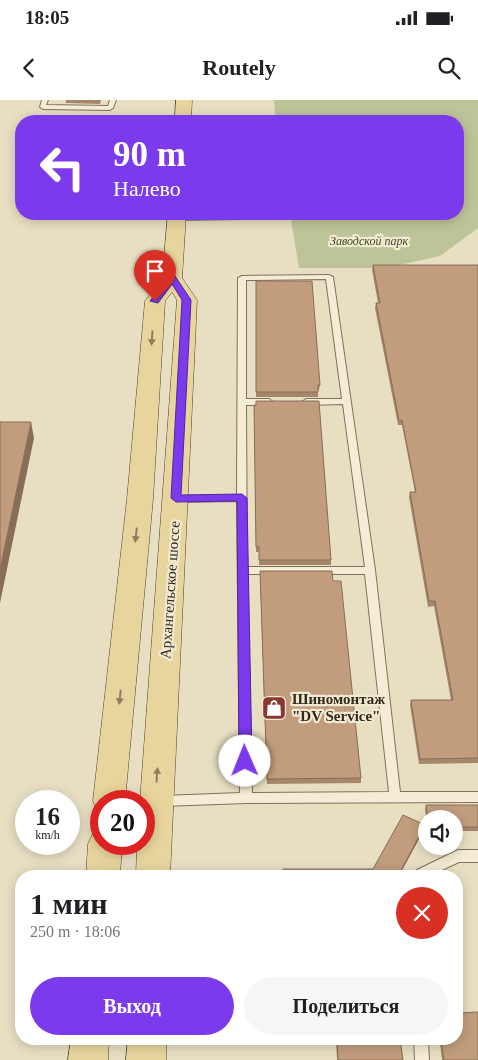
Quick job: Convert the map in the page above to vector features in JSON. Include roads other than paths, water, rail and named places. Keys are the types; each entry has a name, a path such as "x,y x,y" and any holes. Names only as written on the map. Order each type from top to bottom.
{"main road":[{"path":"183,115 184,100"},
{"path":"110,790 140,499 155,301 172,278 177,220"},
{"name":"Архангельское шоссе","path":"151,790 176,498 187,300 172,278"},
{"path":"140,499 176,498"},
{"path":"104,870 105,855"},
{"name":"Архангельское шоссе","path":"152,855 153,870"},
{"path":"88,1060 89,1045"},
{"path":"146,1045 146,1060"}],"lane":[{"path":"45,100 43,106 110,108 113,100"},
{"path":"246,798 242,571 242,278 329,278 370,570 395,798"},
{"path":"299,402 346,401"},
{"path":"242,402 280,402"},
{"path":"176,498 242,498"},
{"path":"242,571 370,570"},
{"path":"155,802 246,798 478,797"},
{"path":"429,870 458,856 478,856"},
{"path":"422,1045 422,1060"}],"place":[{"name":"Шиномонтаж \"DV Service\"","path":"274,708"}],"park label":[{"name":"Заводской парк","path":"369,241"}]}
